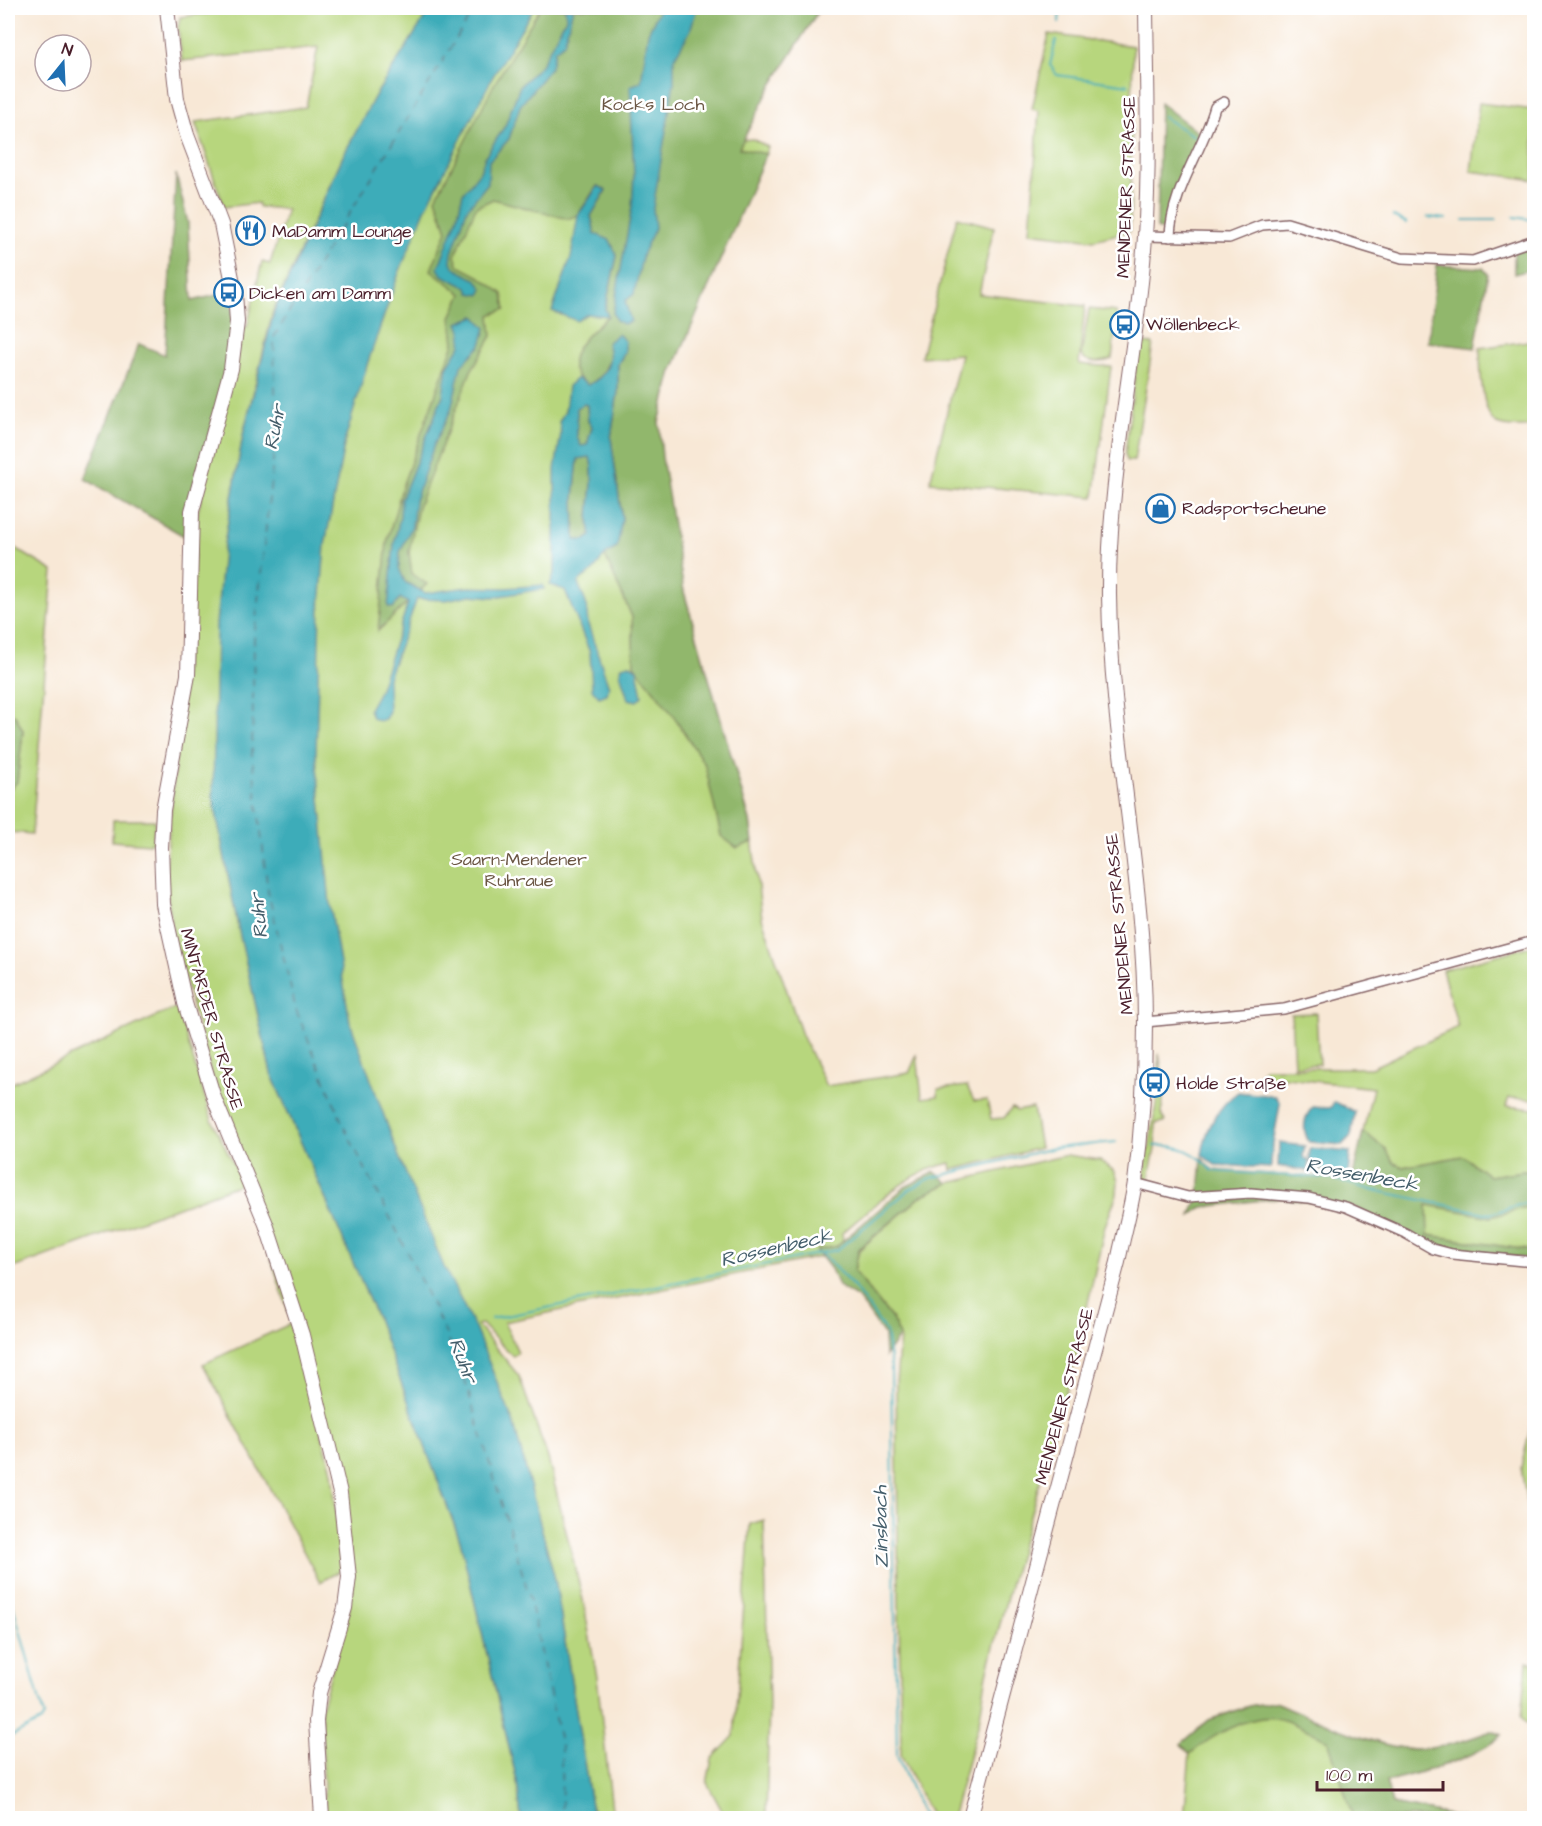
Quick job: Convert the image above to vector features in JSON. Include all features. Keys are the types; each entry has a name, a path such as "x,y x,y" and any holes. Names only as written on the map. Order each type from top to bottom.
{"main road":[{"name":"MINTARDER STRASSE","path":"167,8 177,99 191,146 221,224 235,293 237,322 231,369 192,511 188,675 163,810 161,847 163,904 185,1003 214,1098 266,1224 299,1325 340,1493 349,1577 345,1608 319,1693 316,1721 322,1818"},
{"name":"MENDENER STRASSE","path":"970,1818 1118,1262 1135,1183 1144,1083 1145,1022 1142,955 1116,724 1109,593 1117,466 1146,236 1149,144 1146,8"}],"street":[{"path":"1170,237 1170,224 1177,198 1208,134 1215,107 1224,102"},
{"path":"1146,236 1229,238 1262,225 1287,223 1402,258 1473,261 1534,240"},
{"path":"1145,1022 1284,1009 1534,941"},
{"path":"1135,1183 1188,1197 1251,1193 1309,1198 1346,1208 1405,1233 1433,1249 1452,1254 1534,1262"}],"green space":[{"name":"Saarn-Mendener Ruhraue","path":"249,8 820,8 770,88 741,140 753,139 768,147 671,374 659,422 661,457 684,592 750,822 762,918 802,1035 826,1086 909,1073 917,1055 922,1098 938,1096 938,1089 967,1086 974,1101 987,1100 991,1119 1004,1118 1012,1108 1017,1111 1033,1108 1040,1148 952,1170 951,1163 920,1173 893,1190 842,1233 844,1249 839,1253 504,1322 518,1352 513,1356 482,1324 477,1325 519,1376 548,1458 583,1600 597,1677 613,1818 593,1818 555,1579 431,1334 264,743 394,66 343,156 273,311 243,435 223,550 213,797 238,927 271,1073 377,1318 460,1540 517,1781 521,1818 325,1818 321,1708 349,1610 339,1465 218,1098 173,938 165,876 198,511 239,326 247,327 262,262 270,264 287,209 259,207 258,203 224,207 195,122 306,107 318,47 182,61 178,27 180,17"},
{"name":"Kocks Loch","path":"540,8 820,8 770,88 739,148 766,154 671,374 659,422 662,457 684,592 750,821 753,842 737,848 721,836 705,765 673,715 634,665 632,617 604,554 622,519 611,438 618,391 618,364 625,352 611,354 603,372 588,385 578,376 573,367 573,358 583,340 608,316 605,309 617,256 595,235 591,216 606,190 597,186 578,215 568,219 493,199 476,207 455,256 459,266 480,277 503,294 506,309 490,315 492,336 471,371 418,507 409,552 412,574 427,584 378,631 387,542 403,484 454,343 451,317 462,294 431,270 447,231 436,198 493,86"},
{"path":"1049,34 1133,46 1130,231 1094,240 1030,232 1039,111 1032,109"},
{"path":"1160,103 1203,136 1171,207 1164,231 1157,228"},
{"path":"1479,103 1534,110 1534,180 1471,171"},
{"path":"176,174 188,223 192,301 221,294 231,300 234,320 229,365 196,477 184,536 85,479 139,344 165,355"},
{"path":"957,217 994,227 979,294 1085,306 1079,364 1111,367 1094,497 930,482 961,354 921,357"},
{"path":"1534,246 1534,269 1514,274 1514,250"},
{"path":"1437,265 1483,268 1488,274 1475,348 1428,342"},
{"path":"1089,309 1117,312 1112,359 1095,362 1081,355"},
{"path":"1534,340 1534,427 1501,426 1492,419 1485,401 1480,348"},
{"path":"1139,343 1153,344 1134,461 1127,461 1125,454"},
{"path":"583,404 587,405 588,421 592,427 587,446 581,446 577,437 577,408"},
{"path":"590,456 592,466 589,516 591,536 586,540 575,540 574,497 578,459"},
{"path":"8,544 53,571 32,834 8,832 8,791 17,782 23,731 15,715 8,712"},
{"path":"8,712 15,715 23,731 17,782 8,791 12,733"},
{"path":"113,820 155,820 153,841 149,844 112,841"},
{"path":"1534,945 1534,1099 1509,1098 1506,1106 1534,1109 1534,1173 1524,1171 1489,1176 1463,1156 1403,1167 1393,1162 1386,1149 1363,1132 1373,1088 1260,1075 1264,1068 1371,1068 1458,1027 1442,970"},
{"path":"177,1007 212,1120 243,1183 8,1270 8,1085"},
{"path":"1316,1013 1319,1064 1294,1066 1291,1014"},
{"path":"1159,1054 1164,1083 1162,1113 1165,1122 1156,1123 1155,1149 1148,1183 1144,1179 1159,1086"},
{"path":"1363,1132 1386,1149 1393,1162 1403,1167 1463,1156 1489,1176 1524,1171 1534,1173 1534,1205 1491,1217 1427,1205 1428,1235 1534,1251 1534,1259 1451,1252 1434,1247 1355,1208 1280,1198 1203,1207 1191,1216 1199,1194 1202,1158 1213,1170 1352,1180"},
{"path":"1067,1155 1100,1160 1114,1171 1118,1180 1117,1194 1105,1226 1076,1357 1012,1578 987,1674 979,1722 952,1818 932,1818 901,1755 896,1382 900,1337 892,1319 854,1271 859,1250 923,1195 949,1183"},
{"path":"935,1172 949,1183 923,1195 859,1249 854,1271 892,1319 900,1336 885,1356 884,1335 858,1298 838,1286 831,1269 816,1250 837,1246 905,1187"},
{"path":"1427,1204 1491,1217 1534,1205 1534,1251 1427,1235"},
{"path":"292,1323 332,1471 342,1570 320,1582 203,1364"},
{"path":"1534,1412 1534,1515 1529,1516 1521,1468"},
{"path":"764,1520 769,1705 766,1818 726,1818 707,1783 712,1759 734,1736 750,1524"},
{"path":"1527,1662 1534,1664 1534,1722 1526,1723 1522,1717"},
{"path":"1274,1702 1366,1739 1404,1748 1439,1747 1492,1731 1502,1735 1489,1745 1461,1759 1386,1782 1392,1804 1464,1818 1184,1818 1190,1754 1181,1744 1209,1720 1249,1706"},
{"path":"1274,1702 1366,1739 1404,1748 1439,1747 1492,1731 1502,1735 1489,1745 1461,1759 1386,1782 1392,1804 1464,1818 1353,1818 1328,1740 1296,1724 1276,1718 1242,1723 1219,1734 1190,1754 1181,1744 1209,1720 1249,1706"}],"water":[{"name":"Ruhr","path":"431,8 534,8 492,78 425,210 399,273 368,362 345,440 325,545 320,608 316,755 330,904 350,1022 398,1154 444,1267 474,1326 513,1421 555,1579 593,1818 521,1818 517,1781 460,1540 377,1318 271,1073 238,927 213,797 216,624 223,550 243,435 274,311 343,156 375,96"},
{"path":"565,8 573,8 564,43 555,50 551,67 520,106 509,139 489,161 488,183 467,209 452,253 451,262 456,269 477,280 483,289 480,295 470,293 468,288 442,275 438,268 457,219 463,193 480,172 486,155 505,126 520,86 541,65 566,18"},
{"path":"660,8 697,8 690,31 674,59 674,83 653,208 655,228 643,253 634,294 625,301 631,322 623,324 616,320 613,313 632,207 634,175 630,86 641,82 648,33"},
{"path":"598,186 606,190 591,216 595,234 610,240 617,256 605,309 608,316 587,314 577,321 552,311 571,257 578,215"},
{"path":"475,316 486,328 481,345 461,366 451,410 434,445 415,501 412,526 400,552 399,568 405,582 425,593 468,587 505,588 543,585 544,589 493,597 471,595 446,600 417,599 388,678 389,711 385,719 379,721 372,718 369,709 379,691 408,603 400,598 393,608 388,607 401,500 443,395 447,367 461,345 462,333 458,323"},
{"path":"618,334 625,341 625,352 618,364 618,391 611,438 622,519 617,548 606,555 593,571 578,583 586,603 588,624 609,687 607,694 599,697 592,689 590,653 565,590 550,585 555,571 555,469 561,433 559,422 565,411 568,386 577,378 588,385 604,373 610,356 607,343","holes":["583,404 587,405 588,421 592,427 587,445 581,446 577,437 577,408","590,457 592,467 589,516 591,536 586,540 575,540 574,497 578,459"]},
{"path":"629,664 637,669 642,696 637,701 628,699 620,673 622,666"},
{"path":"1238,1092 1275,1096 1280,1103 1271,1168 1215,1165 1202,1155 1209,1128 1214,1119 1224,1104"},
{"path":"1335,1102 1355,1112 1351,1136 1342,1145 1309,1142 1305,1133 1307,1115 1313,1107 1330,1108"},
{"path":"1279,1143 1305,1146 1303,1157 1309,1161 1308,1171 1278,1166"},
{"path":"1310,1148 1350,1152 1348,1175 1314,1168 1309,1157"}],"waterway":[{"name":"Wöllenbeck","path":"1059,23 1060,8"},
{"name":"Wöllenbeck","path":"1056,40 1050,65 1057,75 1129,85"},
{"name":"Wöllenbeck","path":"1163,117 1197,138"},
{"name":"Wöllenbeck","path":"1393,216 1407,223"},
{"name":"Wöllenbeck","path":"1428,217 1446,219"},
{"name":"Wöllenbeck","path":"1514,217 1534,220"},
{"name":"Wöllenbeck","path":"1464,220 1497,220"},
{"name":"Rossenbeck","path":"491,1319 837,1250 910,1189 931,1178 1054,1148 1116,1142"},
{"name":"Rossenbeck","path":"1154,1146 1180,1148 1194,1154 1213,1171 1330,1178 1368,1189 1490,1214 1534,1200"},
{"name":"Zinsbach","path":"822,1254 854,1287 886,1332 891,1368 897,1756 924,1818"},
{"path":"8,1588 44,1716 41,1721 8,1738"}],"ferry route":[{"path":"475,8 274,337 276,433 254,639 252,756 268,892 296,1010 345,1129 403,1243 460,1364 529,1595 561,1747 562,1818"}],"place":[{"name":"MaDamm Lounge","path":"251,231"},
{"name":"Dicken am Damm","path":"228,293"},
{"name":"Wöllenbeck","path":"1125,324"},
{"name":"Radsportscheune","path":"1161,508"},
{"name":"Holde Straße","path":"1155,1083"}]}
